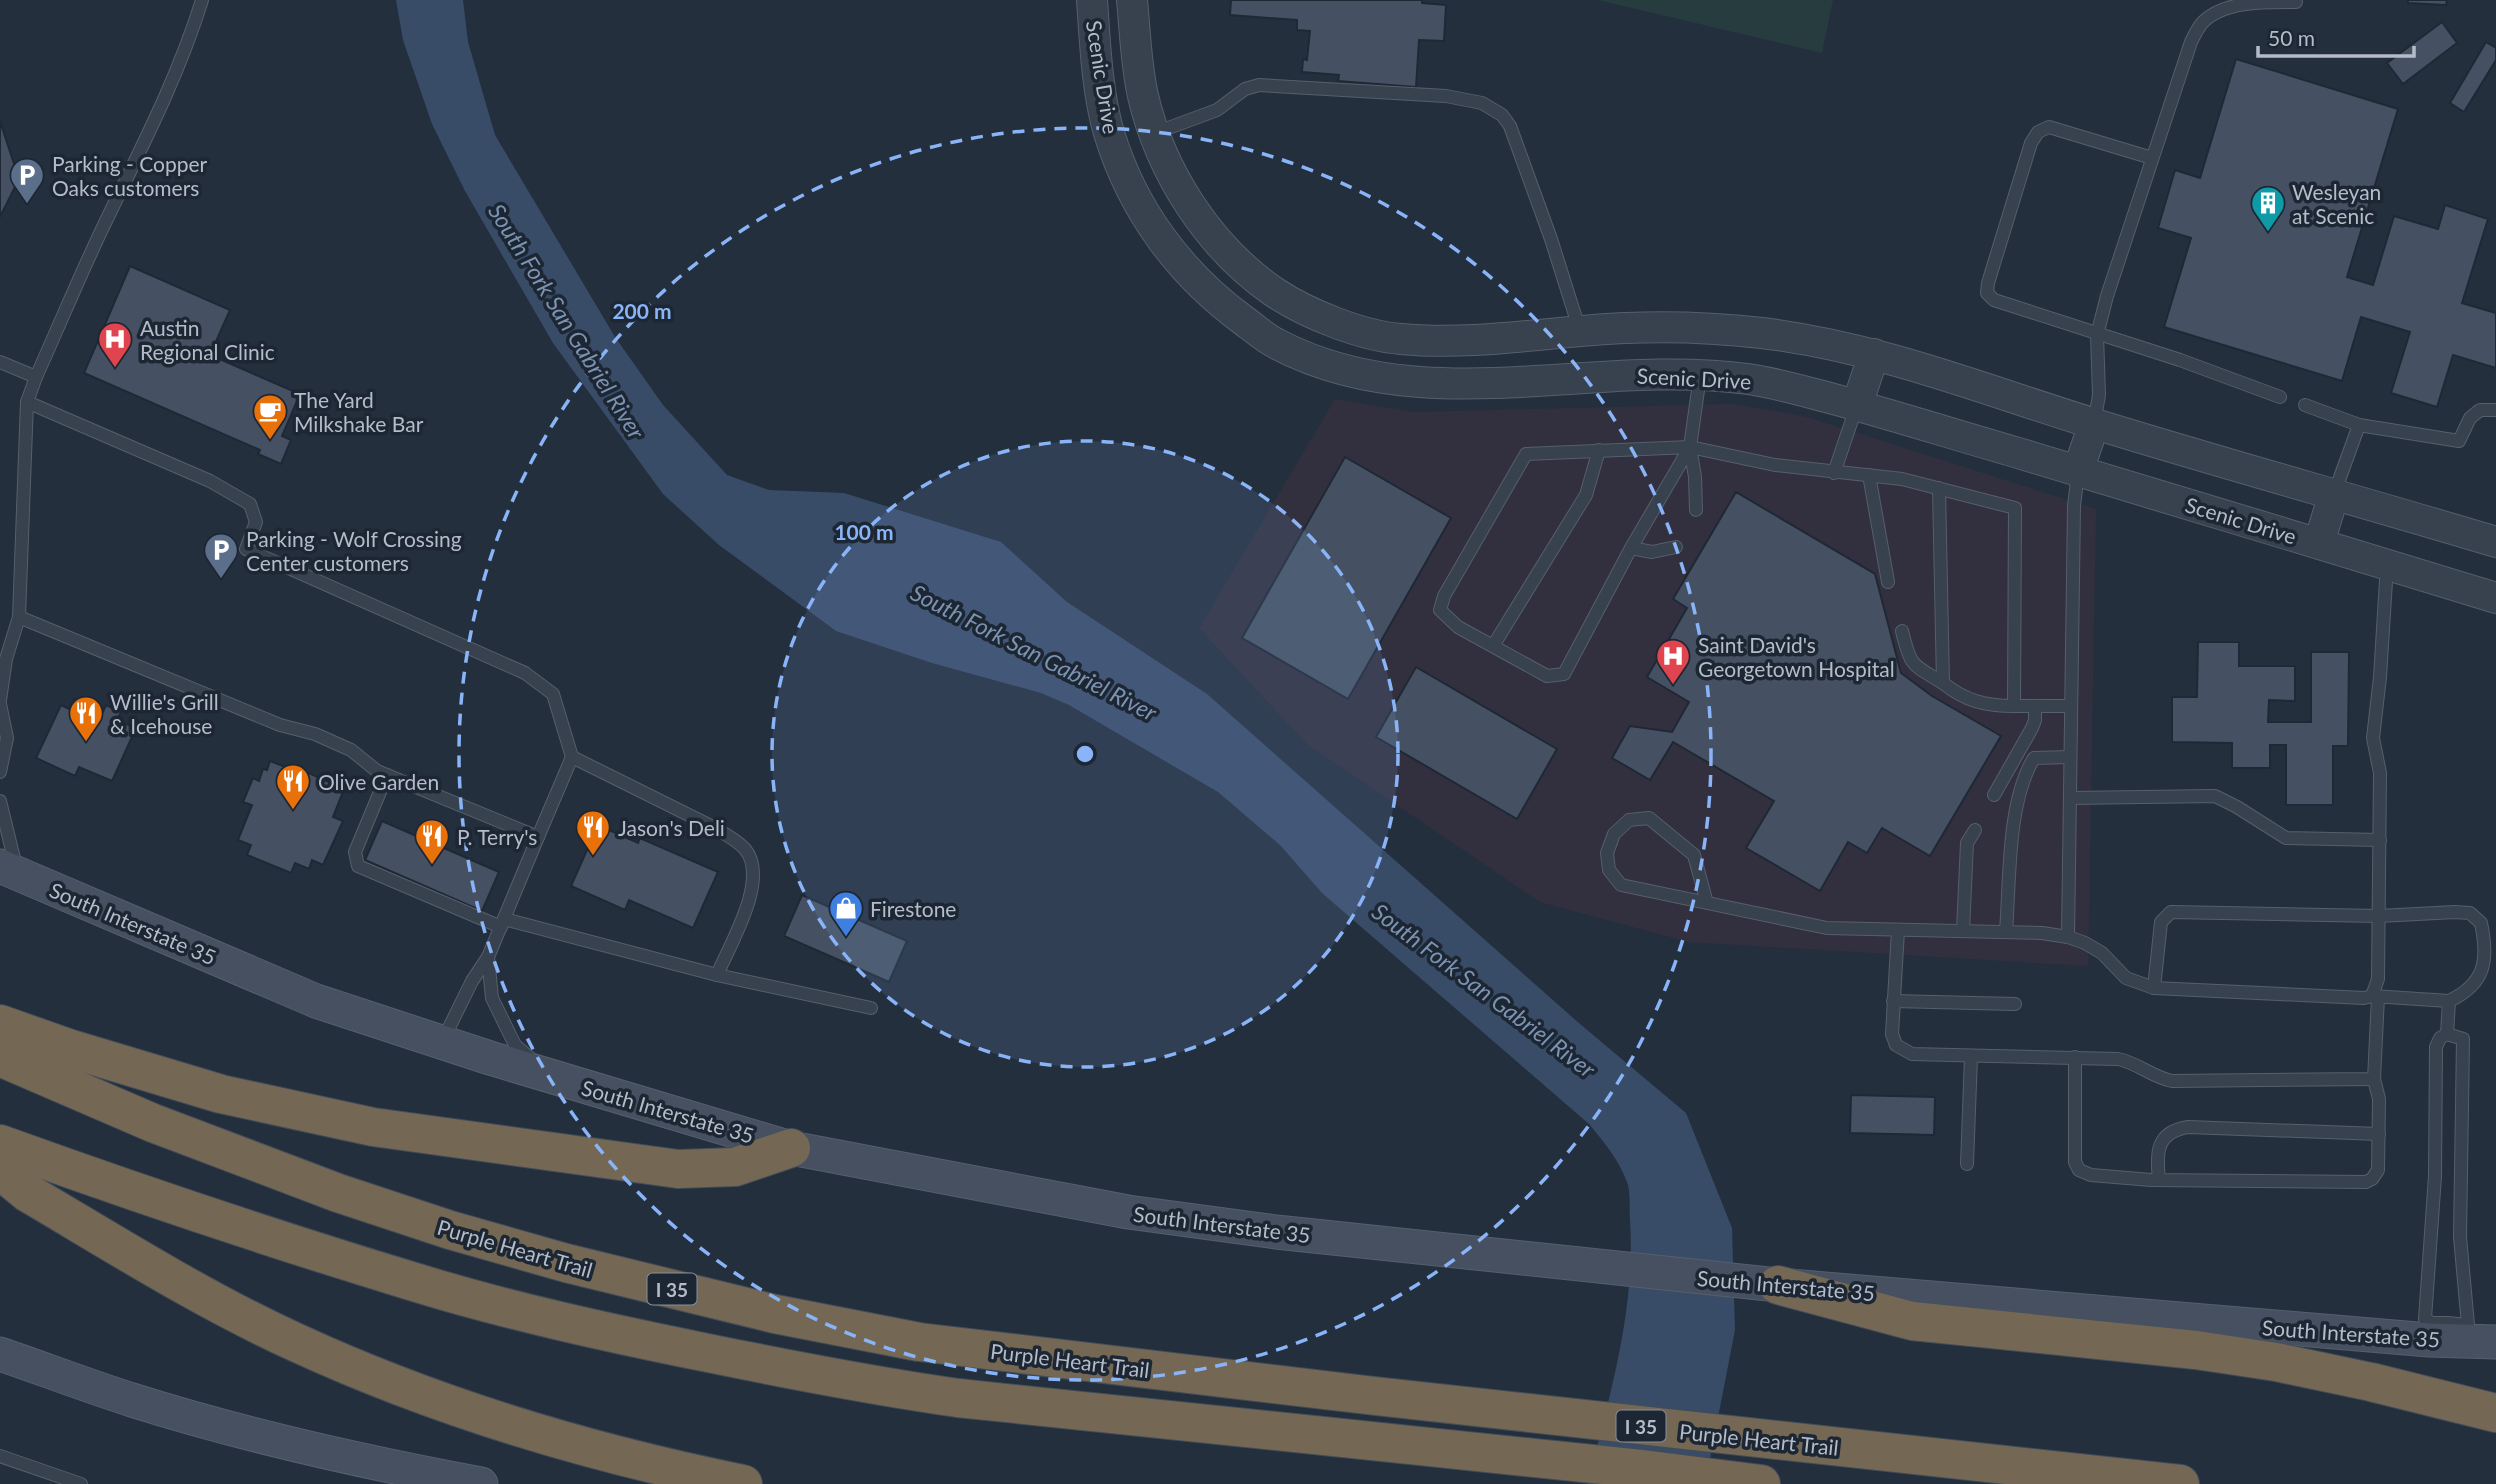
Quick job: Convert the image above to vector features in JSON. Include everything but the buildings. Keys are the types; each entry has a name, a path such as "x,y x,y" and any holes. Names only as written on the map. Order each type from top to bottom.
{"highway":[{"path":"0,1024 71,1049 221,1094 373,1127 678,1169 735,1167 790,1148"},
{"name":"Purple Heart Trail","path":"0,1057 153,1123 338,1193 450,1230 566,1263 775,1314 919,1342 1375,1396 2180,1484"},
{"name":"Purple Heart Trail","path":"0,1144 102,1181 412,1281 630,1337 902,1390 1102,1415 1761,1484"},
{"path":"0,1170 28,1193 216,1303 295,1342 382,1380 470,1412 594,1449 743,1484"},
{"path":"1778,1285 1912,1321 2196,1350 2262,1360 2371,1382 2496,1413"}],"main road":[{"name":"South Interstate 35","path":"9,870 316,1001 441,1043 790,1148 1128,1212 1276,1232 1778,1285 2447,1332 2496,1342"},
{"path":"0,1354 131,1400 232,1429 373,1464 481,1484"}],"street":[{"name":"Scenic Drive","path":"1092,0 1097,63 1108,131 1142,211 1167,248 1199,285 1275,343 1315,360 1394,381 1442,384 1647,374 1748,379 1857,405 2496,598"},
{"name":"Scenic Drive","path":"1132,0 1143,96 1173,176 1192,210 1245,269 1276,293 1313,313 1358,330 1399,339 1458,340 1629,328 1706,328 1764,334 1874,354 2094,424 2495,539"},
{"path":"1700,376 1706,328"},
{"path":"1857,405 1874,354"},
{"path":"2078,471 2094,424"},
{"path":"2319,543 2334,494"}],"lane":[{"path":"0,772 7,738 0,702 6,659 19,617 27,402 101,230 146,138 194,26 202,0"},
{"path":"2094,424 2099,395 2097,335 2106,296 2191,41 2203,22 2223,10 2267,2 2296,2"},
{"path":"1155,133 1217,110 1245,89 1259,85 1446,96 1482,103 1502,115 1510,126 1580,331"},
{"path":"2152,158 2049,127 2038,132 2031,143 1987,293 1994,300 2180,360 2280,397"},
{"path":"0,362 36,377"},
{"path":"1696,510 1695,478 1689,447 1700,376"},
{"path":"27,402 210,481 250,505 256,522 246,549 525,673 553,694 572,757 488,957 472,981 441,1043"},
{"path":"1834,473 1857,405"},
{"path":"2305,405 2359,425 2459,441 2470,418 2480,410 2496,410"},
{"path":"2334,494 2359,425"},
{"path":"1689,447 1564,674 1547,676 1458,627 1440,610 1444,596 1526,454 1689,447 1775,465 1902,479 2015,508 2014,706"},
{"path":"1493,646 1586,495 1599,450"},
{"path":"2068,937 2074,506 2078,471"},
{"path":"1869,475 1888,582"},
{"path":"1938,488 1943,683"},
{"path":"1631,548 1652,552 1676,547"},
{"path":"2075,1058 2076,1166 2091,1175 2159,1180 2366,1182 2372,1179 2378,1170 2379,1099 2374,1079 2380,773 2373,738 2387,565"},
{"path":"19,617 280,725 315,734 351,750 377,771 538,837"},
{"path":"1902,631 1909,660 1957,694 1990,706 2071,706"},
{"path":"1994,795 2032,728 2035,706"},
{"path":"572,757 709,825 746,850 755,870 752,893 717,975"},
{"path":"2006,932 2016,806 2023,779 2034,758 2070,757"},
{"path":"387,775 355,852 358,866 502,923 717,975 871,1008"},
{"path":"2070,798 2215,796 2286,838 2380,840"},
{"path":"0,801 9,870"},
{"path":"1707,902 1694,855 1649,818 1629,820 1614,834 1607,853 1609,870 1621,885 1827,928 2042,933 2068,937 2102,953 2126,978 2154,988 2449,1001 2472,987 2483,967 2483,932 2476,917 2470,913 2455,912 2379,916 2171,912 2161,922 2154,988"},
{"path":"1963,931 1967,843 1975,830"},
{"path":"1898,930 1892,1034 1899,1049 1925,1056 2075,1058 2129,1062 2155,1077 2172,1081 2374,1079"},
{"path":"488,957 492,998 515,1045 551,1077"},
{"path":"1893,1001 2015,1004"},
{"path":"2448,1034 2449,1001"},
{"path":"2448,1034 2463,1039 2460,1237 2468,1325 2447,1332 2425,1319 2435,1176 2436,1047 2440,1038 2448,1034"},
{"path":"1967,1164 1971,1056"},
{"path":"2159,1180 2158,1152 2168,1134 2176,1128 2188,1126 2379,1134"},
{"path":"0,1456 81,1484"}],"shaded area":[{"name":"Saint David's Georgetown Hospital","path":"1335,399 1415,412 1732,404 1807,417 2096,509 2088,966 1689,942 1540,902 1307,744 1199,628"}],"green space":[{"path":"1598,0 1833,0 1822,53"}],"water":[{"name":"South Fork San Gabriel River","path":"396,0 463,0 468,42 495,135 615,337 663,405 727,475 769,490 844,493 1001,542 1067,602 1207,694 1580,1024 1686,1113 1732,1228 1735,1330 1705,1484 1588,1484 1619,1353 1631,1254 1627,1182 1606,1144 1589,1124 1322,893 1280,845 1218,792 1069,705 1041,693 932,663 836,631 719,545 663,494 553,343 465,191 432,124 403,40"}],"place":[{"name":"Parking - Copper Oaks customers","path":"27,205"},
{"name":"Wesleyan at Scenic","path":"2268,233"},
{"name":"Austin Regional Clinic","path":"115,369"},
{"name":"The Yard Milkshake Bar","path":"270,441"},
{"name":"Parking - Wolf Crossing Center customers","path":"221,580"},
{"name":"Saint David's Georgetown Hospital","path":"1673,686"},
{"name":"Willie's Grill & Icehouse","path":"86,743"},
{"name":"Olive Garden","path":"293,811"},
{"name":"Jason's Deli","path":"593,857"},
{"name":"P. Terry's","path":"432,866"},
{"name":"Firestone","path":"846,938"}]}
